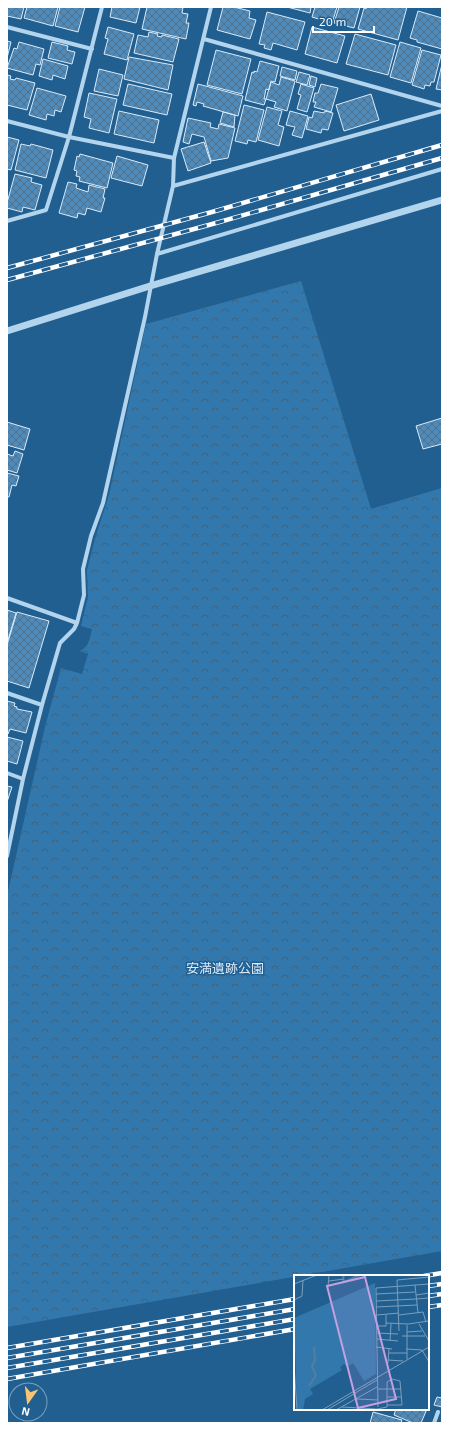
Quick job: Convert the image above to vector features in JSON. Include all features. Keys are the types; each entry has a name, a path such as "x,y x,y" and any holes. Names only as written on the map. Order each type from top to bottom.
{"street":[{"path":"7,221 46,210 69,137 102,7"},
{"path":"7,856 23,779 60,643 78,623 84,595 83,569 91,536 103,503 173,186 174,158 212,7"},
{"path":"7,27 92,48"},
{"path":"204,39 442,106"},
{"path":"173,186 442,111"},
{"path":"7,121 69,137 174,158"},
{"path":"157,254 442,169"},
{"path":"7,331 150,286 442,200"},
{"path":"7,598 78,623"},
{"path":"7,693 42,705"},
{"path":"7,773 23,779"},
{"path":"434,1423 438,1412"}],"green space":[{"name":"安満遺跡公園","path":"301,281 371,509 442,488 442,1251 305,1275 294,1275 294,1277 7,1327 7,896 45,727 61,668 82,674 88,654 80,651 87,645 92,629 81,626 88,597 87,570 109,495 146,324"}],"building":[{"path":"7,7 24,7 21,19 7,16"},
{"path":"27,7 58,7 53,26 24,18"},
{"path":"60,7 85,7 78,32 55,26"},
{"path":"112,7 140,7 136,23 110,17"},
{"path":"147,7 183,7 182,13 188,14 186,23 189,23 186,39 142,29"},
{"path":"223,7 234,7 250,11 249,18 256,20 250,39 217,30"},
{"path":"287,7 311,7 310,13"},
{"path":"315,7 337,7 332,23 312,17"},
{"path":"339,7 360,7 354,28 334,23"},
{"path":"367,7 407,7 398,40 358,29 364,8 366,9"},
{"path":"418,11 442,18 442,49 417,42 417,40 410,38"},
{"path":"267,12 305,22 297,50 273,43 271,50 264,48 265,45 259,44"},
{"path":"108,27 134,34 127,60 104,54 108,39 105,38"},
{"path":"312,27 345,36 337,63 305,54"},
{"path":"149,32 158,34 157,36 162,37 162,35 179,39 173,62 134,53 138,35 148,37"},
{"path":"355,34 396,45 388,75 346,64"},
{"path":"7,41 11,42 7,58"},
{"path":"19,42 44,49 40,65 36,64 33,75 7,68 14,48 17,49"},
{"path":"52,42 68,46 67,50 75,52 72,64 48,58"},
{"path":"400,42 421,48 411,83 390,77"},
{"path":"216,50 251,59 242,94 207,85"},
{"path":"422,50 441,55 434,82 431,82 430,86 425,85 424,89 412,85"},
{"path":"129,57 173,65 168,90 124,79"},
{"path":"43,59 68,66 65,79 53,75 52,80 39,76"},
{"path":"260,61 279,66 275,82 271,81 269,90 266,89 264,99 266,99 264,105 245,100 252,72 257,72"},
{"path":"442,64 442,90 436,89"},
{"path":"282,67 297,71 295,80 280,76"},
{"path":"99,69 123,75 118,96 94,91"},
{"path":"299,72 310,75 307,85 296,82"},
{"path":"7,75 11,76 10,79 15,80 16,78 35,83 27,110 7,105"},
{"path":"311,76 317,78 315,87 309,85"},
{"path":"281,77 295,81 287,111 274,107 276,102 266,99 271,82 279,85"},
{"path":"128,84 172,94 167,115 123,105"},
{"path":"198,84 243,96 238,116 203,106 204,104 197,102 196,106 193,105"},
{"path":"301,84 314,88 307,112 297,109 301,95 298,94"},
{"path":"321,84 338,88 331,112 314,107 316,102 313,102 315,93 318,93"},
{"path":"37,88 66,96 61,112 55,110 54,116 47,114 46,120 29,115"},
{"path":"89,93 117,99 109,133 89,128 91,119 84,117"},
{"path":"371,94 379,120 344,131 336,105"},
{"path":"244,105 264,110 256,142 248,140 247,144 235,141"},
{"path":"267,107 282,111 278,125 284,127 279,146 258,140"},
{"path":"119,111 159,120 154,143 114,134"},
{"path":"290,111 308,116 302,138 292,135 295,127 286,125"},
{"path":"314,111 333,113 328,130 322,129 321,133 306,129 309,117 312,118"},
{"path":"223,112 235,115 234,127 220,123"},
{"path":"188,118 211,123 210,127 218,129 219,124 235,128 228,158 211,161 204,137 192,134 189,144 183,142"},
{"path":"7,137 19,140 11,170 7,169"},
{"path":"204,142 211,163 188,171 181,149"},
{"path":"21,144 30,146 31,144 53,150 46,178 15,170"},
{"path":"80,154 113,163 107,188 79,181 80,177 76,176 77,171 74,170 77,156 79,157"},
{"path":"117,156 148,165 142,186 111,178"},
{"path":"15,174 32,178 31,182 42,185 35,210 23,207 22,212 7,208"},
{"path":"68,182 77,184 76,188 88,192 89,185 105,189 103,198 105,198 101,212 87,208 85,215 78,213 77,218 59,213"},
{"path":"442,418 442,444 423,449 416,426"},
{"path":"7,422 30,429 24,450 7,445"},
{"path":"15,451 23,454 17,473 7,470 7,454 13,456"},
{"path":"7,473 19,476 16,486 12,485 9,497 7,497"},
{"path":"7,610 16,613 8,640 7,640"},
{"path":"17,612 49,621 29,688 7,681 7,645"},
{"path":"7,701 15,703 14,706 17,707 17,709 32,712 26,733 10,729 7,734"},
{"path":"7,737 23,741 17,764 7,761"},
{"path":"7,786 12,787 7,802"},
{"path":"437,1397 442,1398 442,1407 434,1405"},
{"path":"396,1410 427,1410 421,1423 413,1423 394,1415"},
{"path":"373,1412 402,1420 401,1423 370,1423"}],"railway":[{"path":"7,268 212,212 442,145"},
{"path":"7,280 216,223 442,158"},
{"path":"429,1275 442,1273"},
{"path":"429,1286 442,1284"},
{"path":"429,1296 442,1294"},
{"path":"7,1348 294,1299"},
{"path":"429,1307 442,1305"},
{"path":"7,1358 294,1309"},
{"path":"7,1368 294,1319"},
{"path":"7,1379 294,1329"}]}
